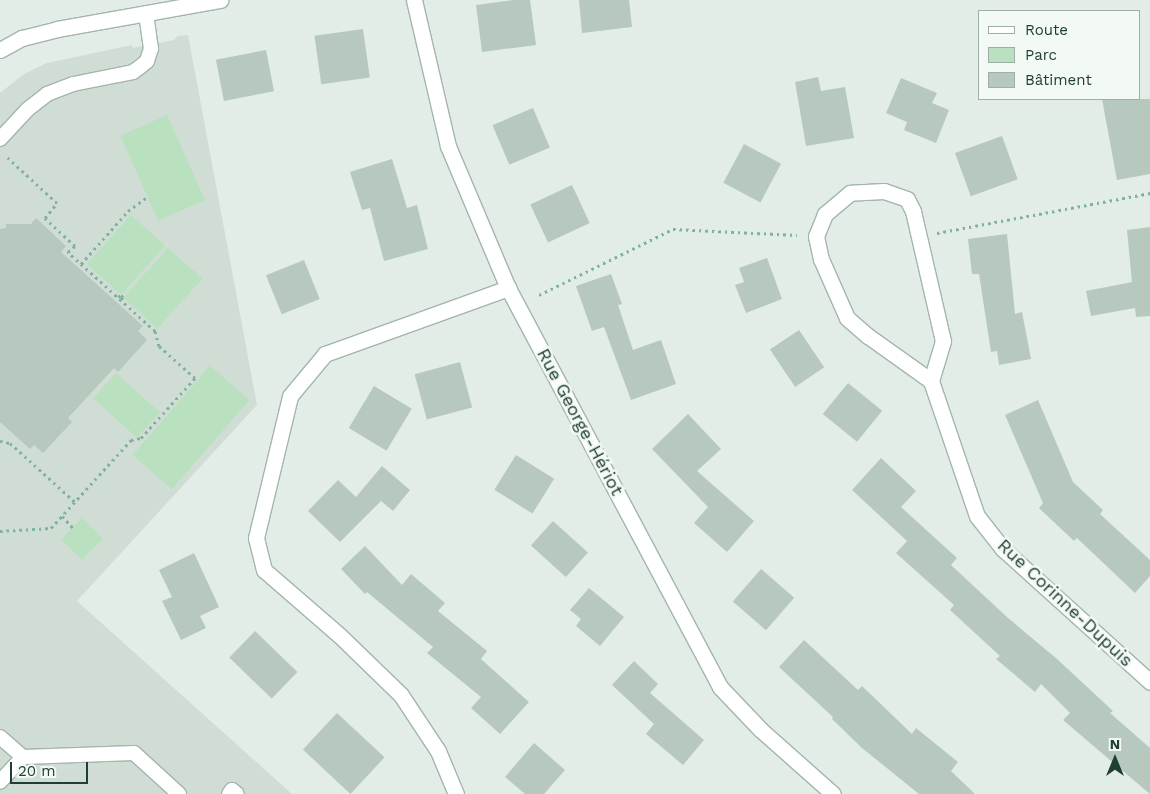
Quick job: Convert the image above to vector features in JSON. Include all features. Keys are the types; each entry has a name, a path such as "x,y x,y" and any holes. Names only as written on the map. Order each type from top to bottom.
{"street":[{"path":"0,50 11,42 34,34 220,0"},
{"name":"Rue George-Hériot","path":"414,0 448,146 508,288 720,687 761,730 833,794"},
{"path":"884,190 907,199 913,211 943,341 930,381 868,336 848,318 832,287 821,259 816,236 825,214 850,193 884,190"},
{"path":"456,794 438,751 401,695 339,635 264,570 256,538 290,396 325,354 508,288"},
{"name":"Rue Corinne-Dupuis","path":"930,381 978,516 1003,549 1150,682"}],"lane":[{"path":"0,139 28,109 47,94 73,84 133,72 147,61 151,49 146,13"},
{"path":"0,736 23,757 134,753 179,794"},
{"path":"0,782 23,757"},
{"path":"229,794 232,790 237,794"}],"path":[{"path":"0,531 51,528 131,440 141,438 196,379 159,346 155,331 68,252 75,246 45,218 58,203 8,158"},
{"path":"937,233 1150,194"},
{"path":"81,264 128,211 148,197"},
{"path":"539,295 673,229 797,235"},
{"path":"0,441 10,442 75,502"},
{"path":"62,516 72,528"}],"shaded area":[{"path":"188,35 257,405 77,601 292,794 0,794 0,93 24,74 47,63 132,45 133,48 174,40 178,36"}],"green space":[{"path":"167,115 205,200 158,221 120,136"},
{"path":"131,215 165,246 121,295 87,264"},
{"path":"168,248 202,279 157,329 123,298"},
{"path":"210,366 249,400 172,489 133,455"},
{"path":"116,373 160,412 137,438 93,398"},
{"path":"82,518 103,538 82,560 61,540"}],"building":[{"path":"513,0 530,0 536,45 482,52 476,5"},
{"path":"579,0 629,0 632,27 582,33"},
{"path":"363,29 370,78 321,84 314,36"},
{"path":"266,50 274,91 224,101 216,60"},
{"path":"818,77 821,91 845,87 854,138 806,146 795,82"},
{"path":"901,78 937,93 932,103 949,110 936,143 904,130 907,122 886,113"},
{"path":"1150,99 1150,174 1117,180 1102,100"},
{"path":"533,108 550,148 509,165 492,125"},
{"path":"1002,136 1018,179 971,196 955,153"},
{"path":"744,144 781,164 760,203 723,183"},
{"path":"392,159 407,208 417,205 428,249 384,261 370,208 362,210 350,172"},
{"path":"572,185 590,223 548,243 530,204"},
{"path":"36,218 66,246 61,252 143,326 138,331 147,340 118,372 114,368 68,418 72,422 43,453 34,445 30,449 0,422 0,229 6,228 6,224 31,224"},
{"path":"1150,227 1150,316 1136,317 1135,308 1091,316 1086,291 1132,282 1127,230"},
{"path":"1007,234 1015,314 1022,312 1031,359 999,365 997,351 991,352 979,274 972,274 968,239"},
{"path":"767,258 782,299 746,313 735,285 744,282 739,268"},
{"path":"304,260 320,299 282,314 266,275"},
{"path":"611,274 622,304 618,305 633,350 661,340 676,384 631,400 604,327 592,331 576,286"},
{"path":"799,330 824,367 795,387 770,350"},
{"path":"460,362 472,407 427,420 415,374"},
{"path":"848,383 882,411 857,442 823,414"},
{"path":"374,386 412,409 386,451 349,428"},
{"path":"1038,400 1073,482 1103,510 1100,514 1150,560 1150,576 1135,593 1077,538 1074,541 1039,508 1043,503 1005,415"},
{"path":"688,414 721,449 697,471 754,521 727,552 694,523 708,507 652,449"},
{"path":"516,455 554,479 532,514 494,490"},
{"path":"881,458 916,491 901,507 957,558 951,565 1008,618 1057,659 1113,711 1110,713 1150,748 1150,794 1063,720 1070,713 1041,684 1035,692 996,659 1000,656 950,610 954,605 896,553 907,541 852,490"},
{"path":"382,466 410,490 393,511 381,501 340,542 308,511 338,480 356,497"},
{"path":"553,521 588,552 566,577 531,546"},
{"path":"365,546 402,585 411,574 445,603 438,611 487,651 481,659 529,702 500,734 471,708 481,697 427,653 433,647 367,592 365,594 341,569"},
{"path":"194,553 219,607 200,616 206,628 181,640 162,601 172,597 159,570"},
{"path":"761,569 794,598 766,630 733,601"},
{"path":"589,588 624,617 600,646 576,626 581,619 570,610"},
{"path":"255,631 297,672 272,699 229,658"},
{"path":"804,640 858,690 862,686 912,734 916,728 958,762 951,771 975,794 919,794 862,748 832,719 833,717 779,667"},
{"path":"634,661 658,684 650,693 704,740 683,765 646,734 654,724 612,685"},
{"path":"337,713 385,757 350,794 303,750"},
{"path":"534,743 565,770 544,794 525,794 505,777"}]}
